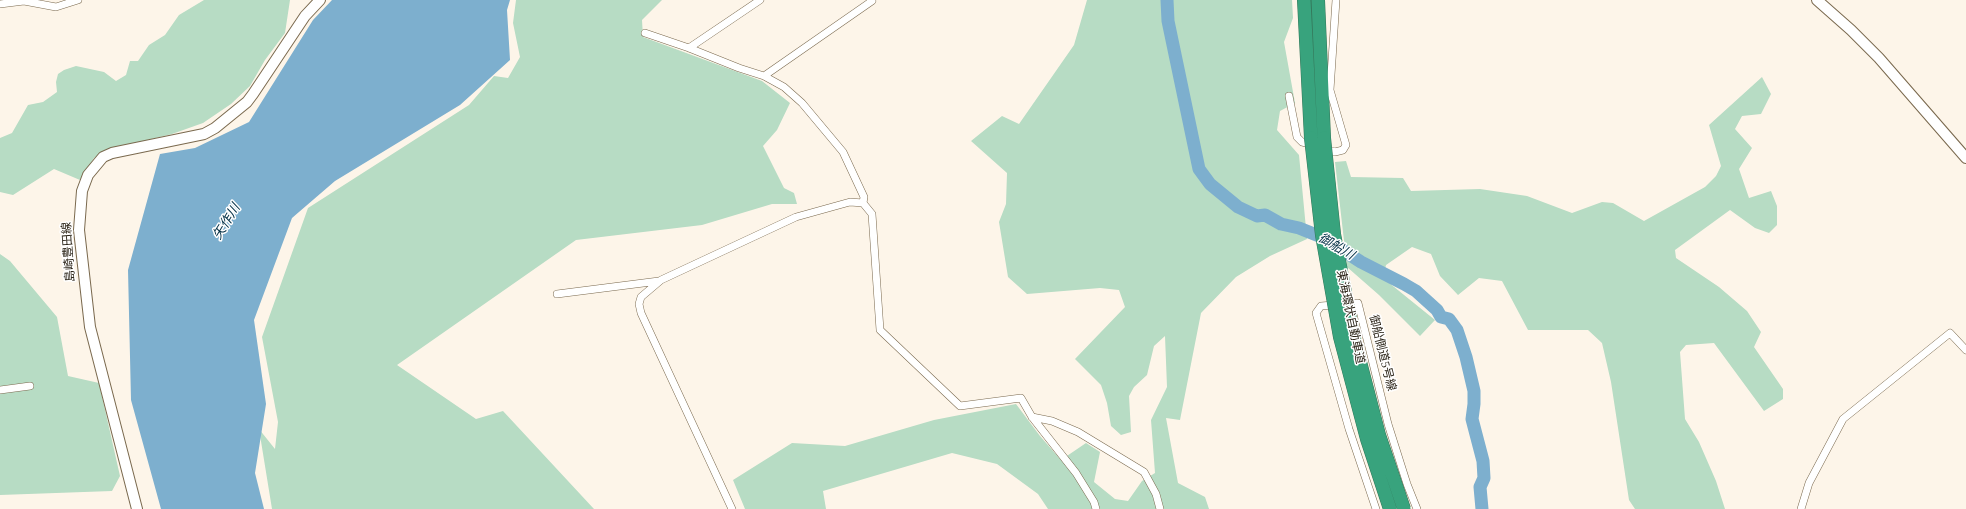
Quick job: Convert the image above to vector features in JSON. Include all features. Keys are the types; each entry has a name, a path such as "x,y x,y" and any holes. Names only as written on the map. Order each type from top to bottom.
{"highway":[{"name":"東海環状自動車道","path":"1304,0 1308,100 1318,138 1353,335 1377,429 1404,509"},
{"name":"東海環状自動車道","path":"1318,0 1318,138 1323,241 1340,337 1363,426 1390,509"}],"main road":[{"name":"島崎豊田線","path":"137,509 90,327 78,230 82,191 88,175 103,158 112,153 204,134 215,128 247,102 305,16 320,0"},
{"path":"1817,0 1851,30 1879,58 1966,158"}],"street":[{"path":"0,4 24,1 56,7 78,0"},
{"path":"689,48 760,0"},
{"path":"1289,96 1297,137 1302,142 1335,152 1343,150 1346,145 1330,90 1336,0"},
{"path":"764,76 872,1"},
{"path":"645,33 764,76 784,87 802,103 843,152 864,197 863,203"},
{"path":"732,509 641,313 639,304 641,297 661,280 796,217 850,202 863,203 872,214 880,330 960,406 1021,398 1032,417 1076,473 1094,502 1096,509"},
{"path":"557,294 661,280"},
{"name":"御船側道5号線","path":"1376,509 1349,430 1316,313 1321,306 1358,303 1388,424 1407,484 1417,509"},
{"path":"1801,509 1809,483 1843,419 1950,333 1966,350"},
{"path":"0,390 30,386"},
{"path":"1032,417 1052,421 1078,432 1144,472 1156,494 1160,509"},
{"path":"1349,430 1388,424"}],"green space":[{"path":"204,0 290,0 285,33 265,60 250,86 231,104 203,123 172,134 111,149 94,158 80,180 54,169 13,195 0,192 0,138 12,133 28,105 43,102 57,92 56,82 58,74 64,70 76,66 104,72 116,81 126,75 130,61 138,61 149,45 165,35 179,15"},
{"path":"516,0 662,0 642,20 643,37 762,81 790,103 777,130 763,146 784,188 794,193 797,204 772,204 702,225 576,240 397,365 476,419 503,411 594,509 272,509 259,429 275,449 278,422 262,337 308,208 469,105 494,76 508,78 520,57 513,23"},
{"path":"1087,0 1292,0 1293,18 1284,42 1295,103 1280,111 1277,130 1299,155 1307,239 1270,256 1236,277 1201,313 1180,420 1166,418 1178,483 1205,497 1209,509 1048,509 1038,494 997,464 952,453 823,491 826,509 745,509 733,480 792,443 845,446 934,420 1016,404 1040,436 1061,460 1086,443 1100,452 1094,482 1115,499 1128,501 1142,481 1155,473 1151,420 1167,387 1165,336 1154,346 1147,375 1134,387 1129,396 1131,432 1121,435 1111,426 1107,403 1101,385 1075,359 1125,307 1119,290 1100,288 1027,294 1008,277 999,222 1006,204 1007,173 971,141 1002,116 1019,124 1074,45"},
{"path":"1762,77 1771,94 1761,114 1742,116 1735,129 1752,148 1739,169 1749,198 1771,191 1777,206 1777,225 1769,233 1755,228 1730,210 1675,250 1676,258 1719,287 1747,311 1761,332 1754,347 1783,389 1783,399 1764,411 1714,343 1686,345 1680,352 1685,419 1699,442 1716,481 1725,509 1635,509 1629,500 1611,382 1602,343 1588,330 1528,330 1502,281 1479,278 1458,295 1440,276 1431,254 1412,247 1386,265 1383,278 1435,320 1420,336 1379,295 1347,267 1335,162 1346,161 1351,177 1403,178 1411,191 1480,189 1527,196 1572,213 1602,202 1613,203 1644,221 1705,187 1716,176 1721,166 1709,125"},
{"path":"0,254 10,261 57,317 68,376 99,383 120,476 112,491 0,495"}],"water":[{"name":"矢作川","path":"332,0 510,0 507,10 510,60 460,105 335,181 292,218 254,320 266,404 255,473 264,509 161,509 131,400 128,270 160,154 195,148 249,122 313,20"}],"waterway":[{"name":"御船川","path":"1167,0 1168,21 1199,169 1210,184 1238,207 1257,216 1265,215 1281,224 1299,228 1324,238 1361,262 1416,291 1437,310 1441,317 1449,319 1457,330 1466,357 1474,391 1472,419 1483,461 1484,478 1480,487 1482,509"}]}
